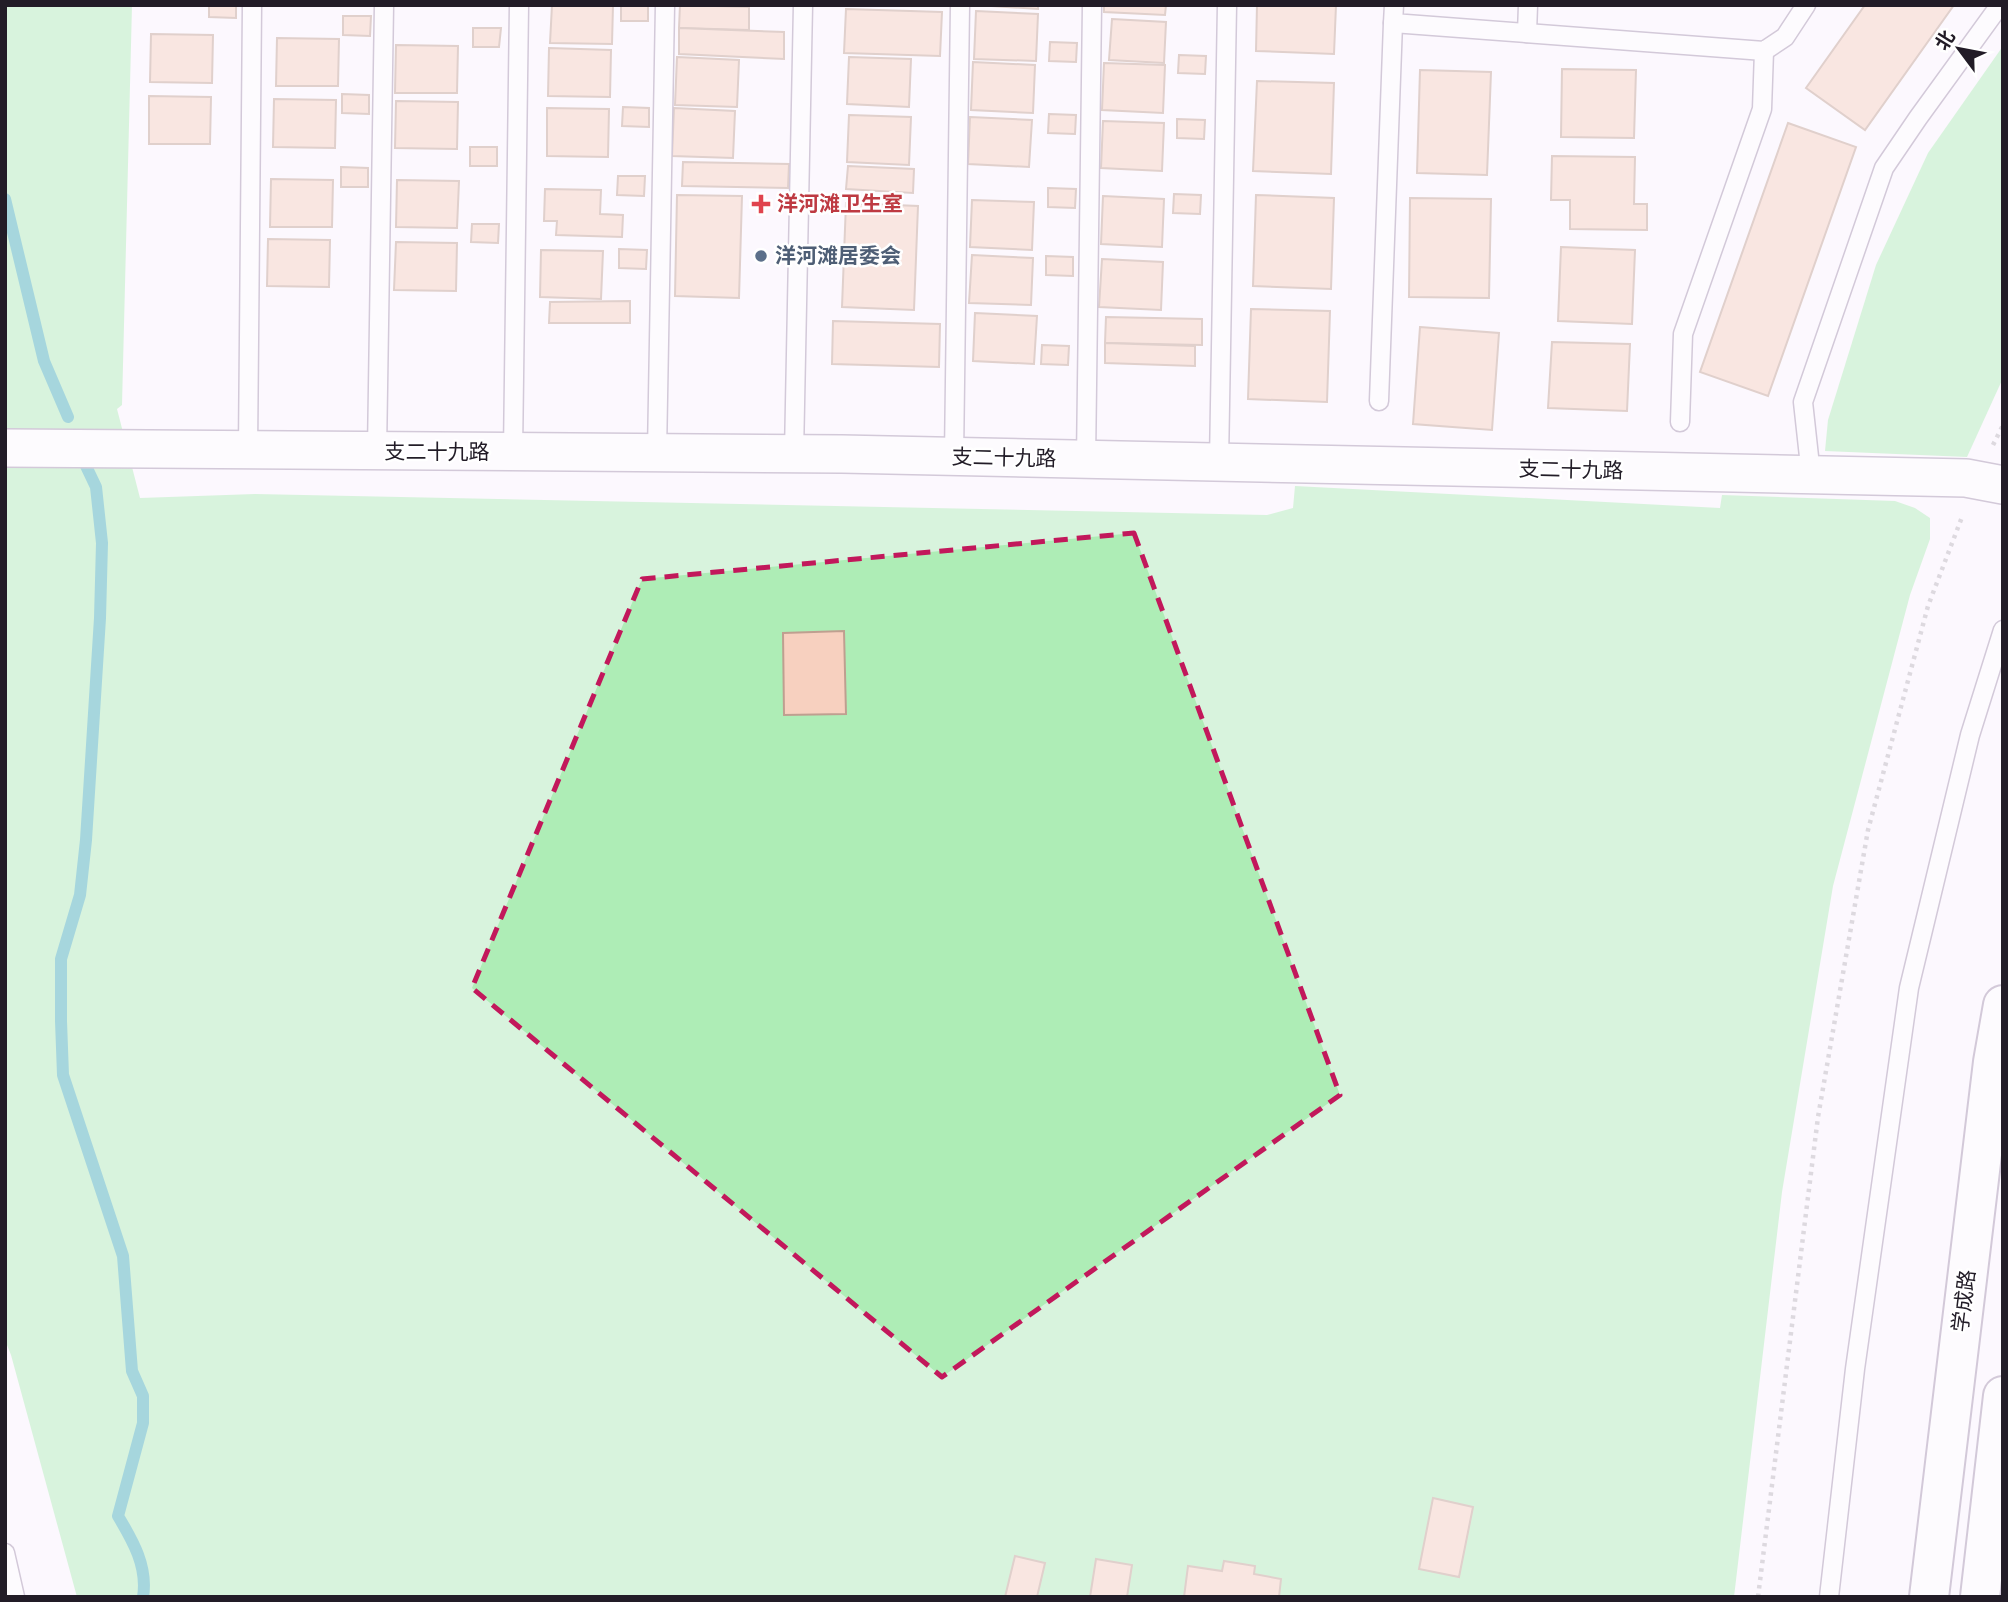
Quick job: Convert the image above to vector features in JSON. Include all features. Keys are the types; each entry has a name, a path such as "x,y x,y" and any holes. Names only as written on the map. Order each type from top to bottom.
{"main road":[{"name":"学成路","path":"1928,1597 1993,1062 2003,1005"},
{"path":"1980,1597 2003,1396"}],"street":[{"name":"支二十九路","path":"5,448 794,454 1811,475 1990,482"}],"lane":[{"path":"248,450 253,5"},
{"path":"377,451 384,5"},
{"path":"513,452 519,5"},
{"path":"657,453 664,5"},
{"path":"794,454 803,5"},
{"path":"954,457 960,5"},
{"path":"1086,460 1092,5"},
{"path":"1219,462 1227,5"},
{"path":"1527,33 1528,5"},
{"path":"1379,401 1393,14 1527,33 1764,51 1785,37 1806,5"},
{"path":"1811,475 1803,402 1884,168 1917,118 2000,5"},
{"path":"1680,422 1683,334 1762,109 1764,51"},
{"path":"1829,1597 1855,1368 1909,988 1970,735 2003,630"},
{"path":"5,1553 15,1597"}],"path":[{"path":"1758,1597 1818,1117 1868,830 1928,606 1990,482 2003,425"}],"highlighted area":[{"path":"1134,533 1340,1095 942,1377 472,988 642,579"}],"green space":[{"path":"5,5 132,5 122,405 117,409 140,498 255,494 1267,515 1293,508 1295,486 1720,508 1722,495 1895,501 1915,508 1930,518 1930,539 1910,595 1833,886 1782,1192 1734,1597 77,1597 5,1340"},
{"path":"2003,46 2003,378 1967,457 1825,451 1828,420 1876,265 1928,153"}],"building":[{"path":"209,5 236,5 236,18 209,17"},
{"path":"552,5 613,5 612,44 550,43"},
{"path":"621,5 648,5 648,21 621,21"},
{"path":"680,5 749,7 749,30 679,28"},
{"path":"976,5 1038,5 1038,9"},
{"path":"1104,5 1166,5 1165,15 1104,12"},
{"path":"1257,5 1336,5 1334,54 1256,51"},
{"path":"1865,5 1954,5 1865,130 1806,88"},
{"path":"846,9 942,12 940,56 844,53"},
{"path":"976,11 1038,14 1036,61 974,59"},
{"path":"343,16 371,16 370,36 343,35"},
{"path":"1112,19 1166,22 1164,63 1109,60"},
{"path":"473,28 501,28 499,47 473,47"},
{"path":"679,28 784,32 784,59 679,54"},
{"path":"151,34 213,35 212,83 150,82"},
{"path":"277,38 339,39 338,86 276,86"},
{"path":"1050,42 1077,43 1076,62 1049,61"},
{"path":"396,45 458,46 457,93 395,93"},
{"path":"549,48 611,50 610,97 548,96"},
{"path":"1179,55 1206,56 1205,74 1178,73"},
{"path":"677,57 739,60 737,107 675,105"},
{"path":"849,57 911,59 909,107 847,104"},
{"path":"973,62 1035,65 1033,113 971,110"},
{"path":"1104,63 1165,65 1163,113 1102,110"},
{"path":"1562,69 1636,70 1634,138 1561,137"},
{"path":"1420,70 1491,72 1487,175 1417,173"},
{"path":"1257,81 1334,83 1331,174 1253,171"},
{"path":"342,94 369,95 369,114 342,113"},
{"path":"149,96 211,97 210,144 149,144"},
{"path":"274,99 336,100 335,148 273,147"},
{"path":"396,101 458,102 457,149 395,148"},
{"path":"623,107 649,108 649,127 622,126"},
{"path":"547,108 609,109 608,157 547,156"},
{"path":"674,108 735,111 733,158 672,156"},
{"path":"1049,114 1076,115 1075,134 1048,133"},
{"path":"849,115 911,117 909,165 847,162"},
{"path":"970,117 1032,120 1029,167 968,164"},
{"path":"1177,119 1205,120 1204,139 1177,138"},
{"path":"1103,121 1164,123 1162,171 1101,168"},
{"path":"1788,123 1856,147 1768,396 1700,372"},
{"path":"470,147 497,147 497,166 470,166"},
{"path":"1552,156 1635,157 1634,204 1647,204 1647,230 1570,229 1570,200 1551,200"},
{"path":"683,162 789,164 788,188 682,186"},
{"path":"848,166 914,169 913,193 846,189"},
{"path":"341,167 368,168 368,187 341,187"},
{"path":"618,176 645,176 644,196 617,195"},
{"path":"271,179 333,180 332,227 270,227"},
{"path":"397,180 459,181 457,228 396,227"},
{"path":"1048,188 1076,189 1075,208 1048,207"},
{"path":"545,189 601,190 600,214 623,215 622,237 556,235 557,221 544,221"},
{"path":"1174,194 1201,195 1200,214 1173,213"},
{"path":"677,195 742,196 739,298 675,296"},
{"path":"1256,195 1334,198 1331,289 1253,286"},
{"path":"1103,196 1164,199 1162,247 1101,244"},
{"path":"1410,198 1491,199 1489,298 1409,297"},
{"path":"972,200 1034,202 1032,250 970,247"},
{"path":"846,203 918,206 914,310 842,307"},
{"path":"472,224 499,224 498,243 471,242"},
{"path":"268,239 330,240 329,287 267,286"},
{"path":"396,242 457,243 456,291 394,290"},
{"path":"1561,247 1635,250 1632,324 1558,321"},
{"path":"619,249 647,250 646,269 619,268"},
{"path":"541,250 603,251 601,299 540,297"},
{"path":"972,255 1033,258 1031,305 969,303"},
{"path":"1046,256 1073,257 1073,276 1046,275"},
{"path":"1102,259 1163,262 1161,310 1099,307"},
{"path":"630,301 630,323 549,323 550,302"},
{"path":"1251,309 1330,311 1327,402 1248,399"},
{"path":"975,313 1037,316 1034,364 973,361"},
{"path":"1106,317 1202,319 1202,345 1105,343"},
{"path":"833,321 940,324 939,367 832,364"},
{"path":"1420,327 1499,333 1492,430 1413,424"},
{"path":"1552,342 1630,344 1627,411 1548,408"},
{"path":"1105,343 1195,346 1195,366 1105,363"},
{"path":"1042,345 1069,346 1068,365 1041,364"},
{"path":"844,631 846,714 784,715 783,633"},
{"path":"1433,1498 1473,1507 1459,1577 1419,1569"},
{"path":"1015,1556 1045,1563 1037,1597 1005,1597"},
{"path":"1096,1559 1132,1565 1127,1597 1090,1597"},
{"path":"1224,1561 1255,1566 1254,1574 1281,1579 1279,1597 1184,1597 1188,1566 1222,1571"}],"waterway":[{"path":"5,199 44,361 68,417"},
{"path":"86,466 96,487 102,543 100,618 80,895 61,959 63,1075 123,1256 132,1371 143,1396 143,1423 118,1516 134,1545 141,1565 143,1597"}],"place":[{"name":"洋河滩卫生室","path":"761,204"},
{"name":"洋河滩居委会","path":"761,256"}]}
